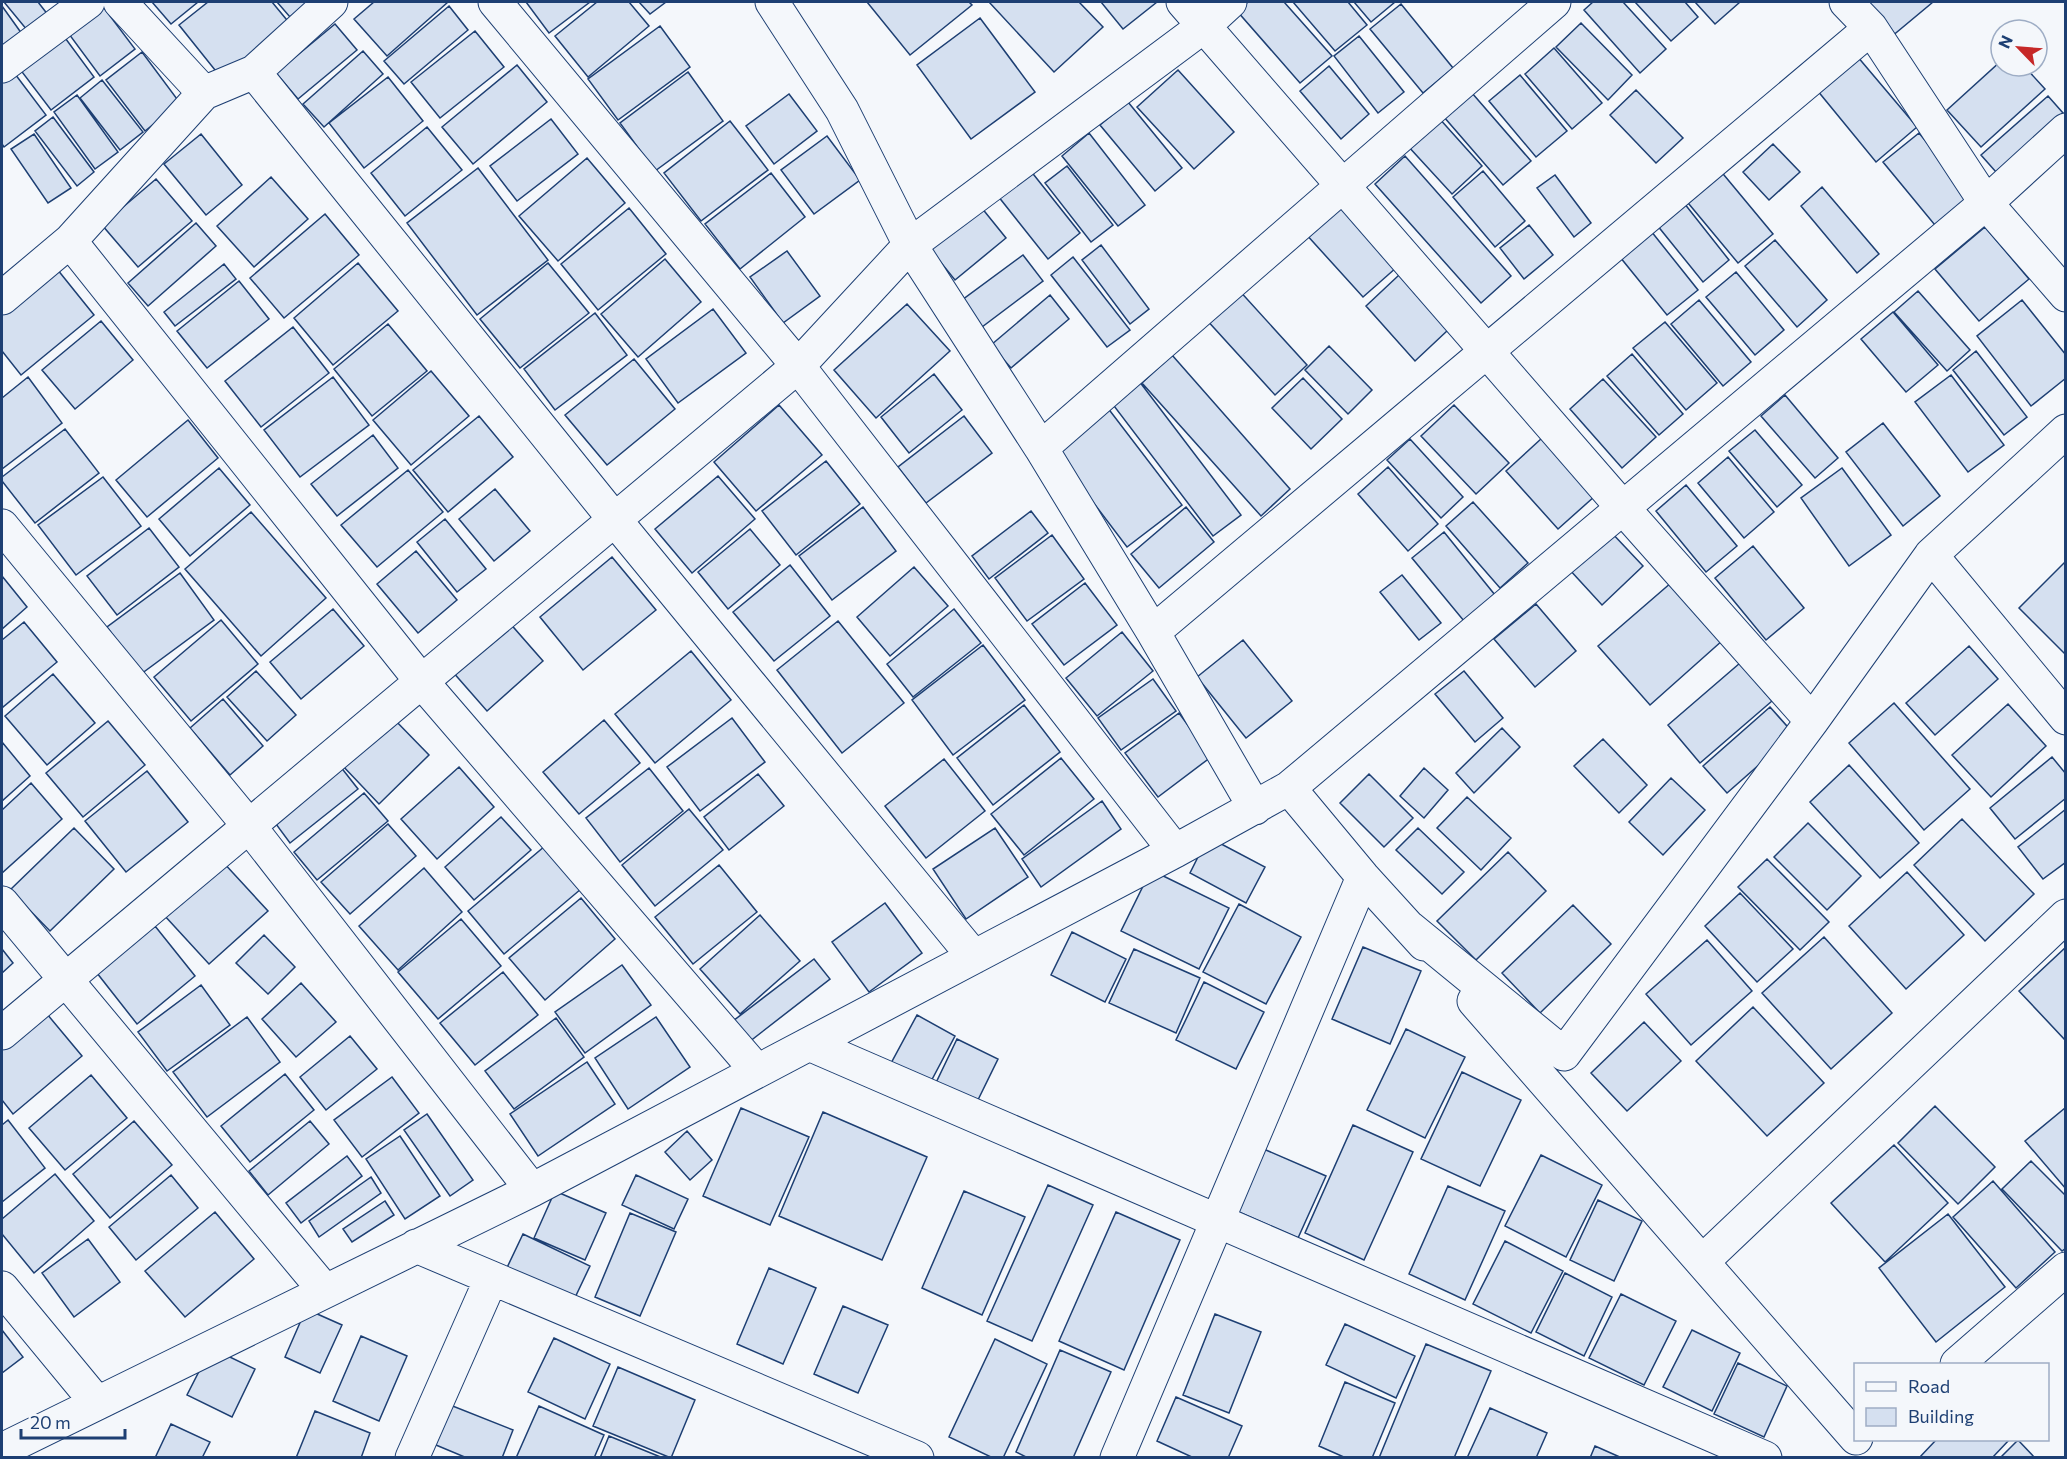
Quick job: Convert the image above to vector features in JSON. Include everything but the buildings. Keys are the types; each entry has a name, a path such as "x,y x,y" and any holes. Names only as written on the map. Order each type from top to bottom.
{"street":[{"path":"2,66 88,2"},
{"path":"120,2 204,93"},
{"path":"2,297 70,241 204,93 254,72 331,2"},
{"path":"495,2 798,366 1175,850"},
{"path":"772,2 842,110 910,245 1041,448 1255,808"},
{"path":"2,1033 798,366 910,245 1194,14 1230,2"},
{"path":"1041,448 1554,2"},
{"path":"1846,2 1871,28 1986,204 2066,295"},
{"path":"1194,14 1486,352 1812,721"},
{"path":"1152,632 1871,28"},
{"path":"254,72 615,520 974,957"},
{"path":"7,1447 532,1190 1289,788 1986,204 2066,130"},
{"path":"70,241 422,682 757,1071"},
{"path":"1410,928 1563,1054 1812,721 1931,555 2066,431"},
{"path":"2,526 249,826 532,1190"},
{"path":"1931,555 2066,717"},
{"path":"1289,788 1363,877 1703,1261 1854,1437"},
{"path":"1117,1458 1363,877"},
{"path":"2,903 325,1291"},
{"path":"1703,1261 2066,916"},
{"path":"809,1044 1766,1458"},
{"path":"416,1246 917,1458"},
{"path":"1959,1363 2066,1269"},
{"path":"412,1458 491,1279"},
{"path":"2,1288 97,1403"},
{"path":"7,1447 44,1458"}]}
